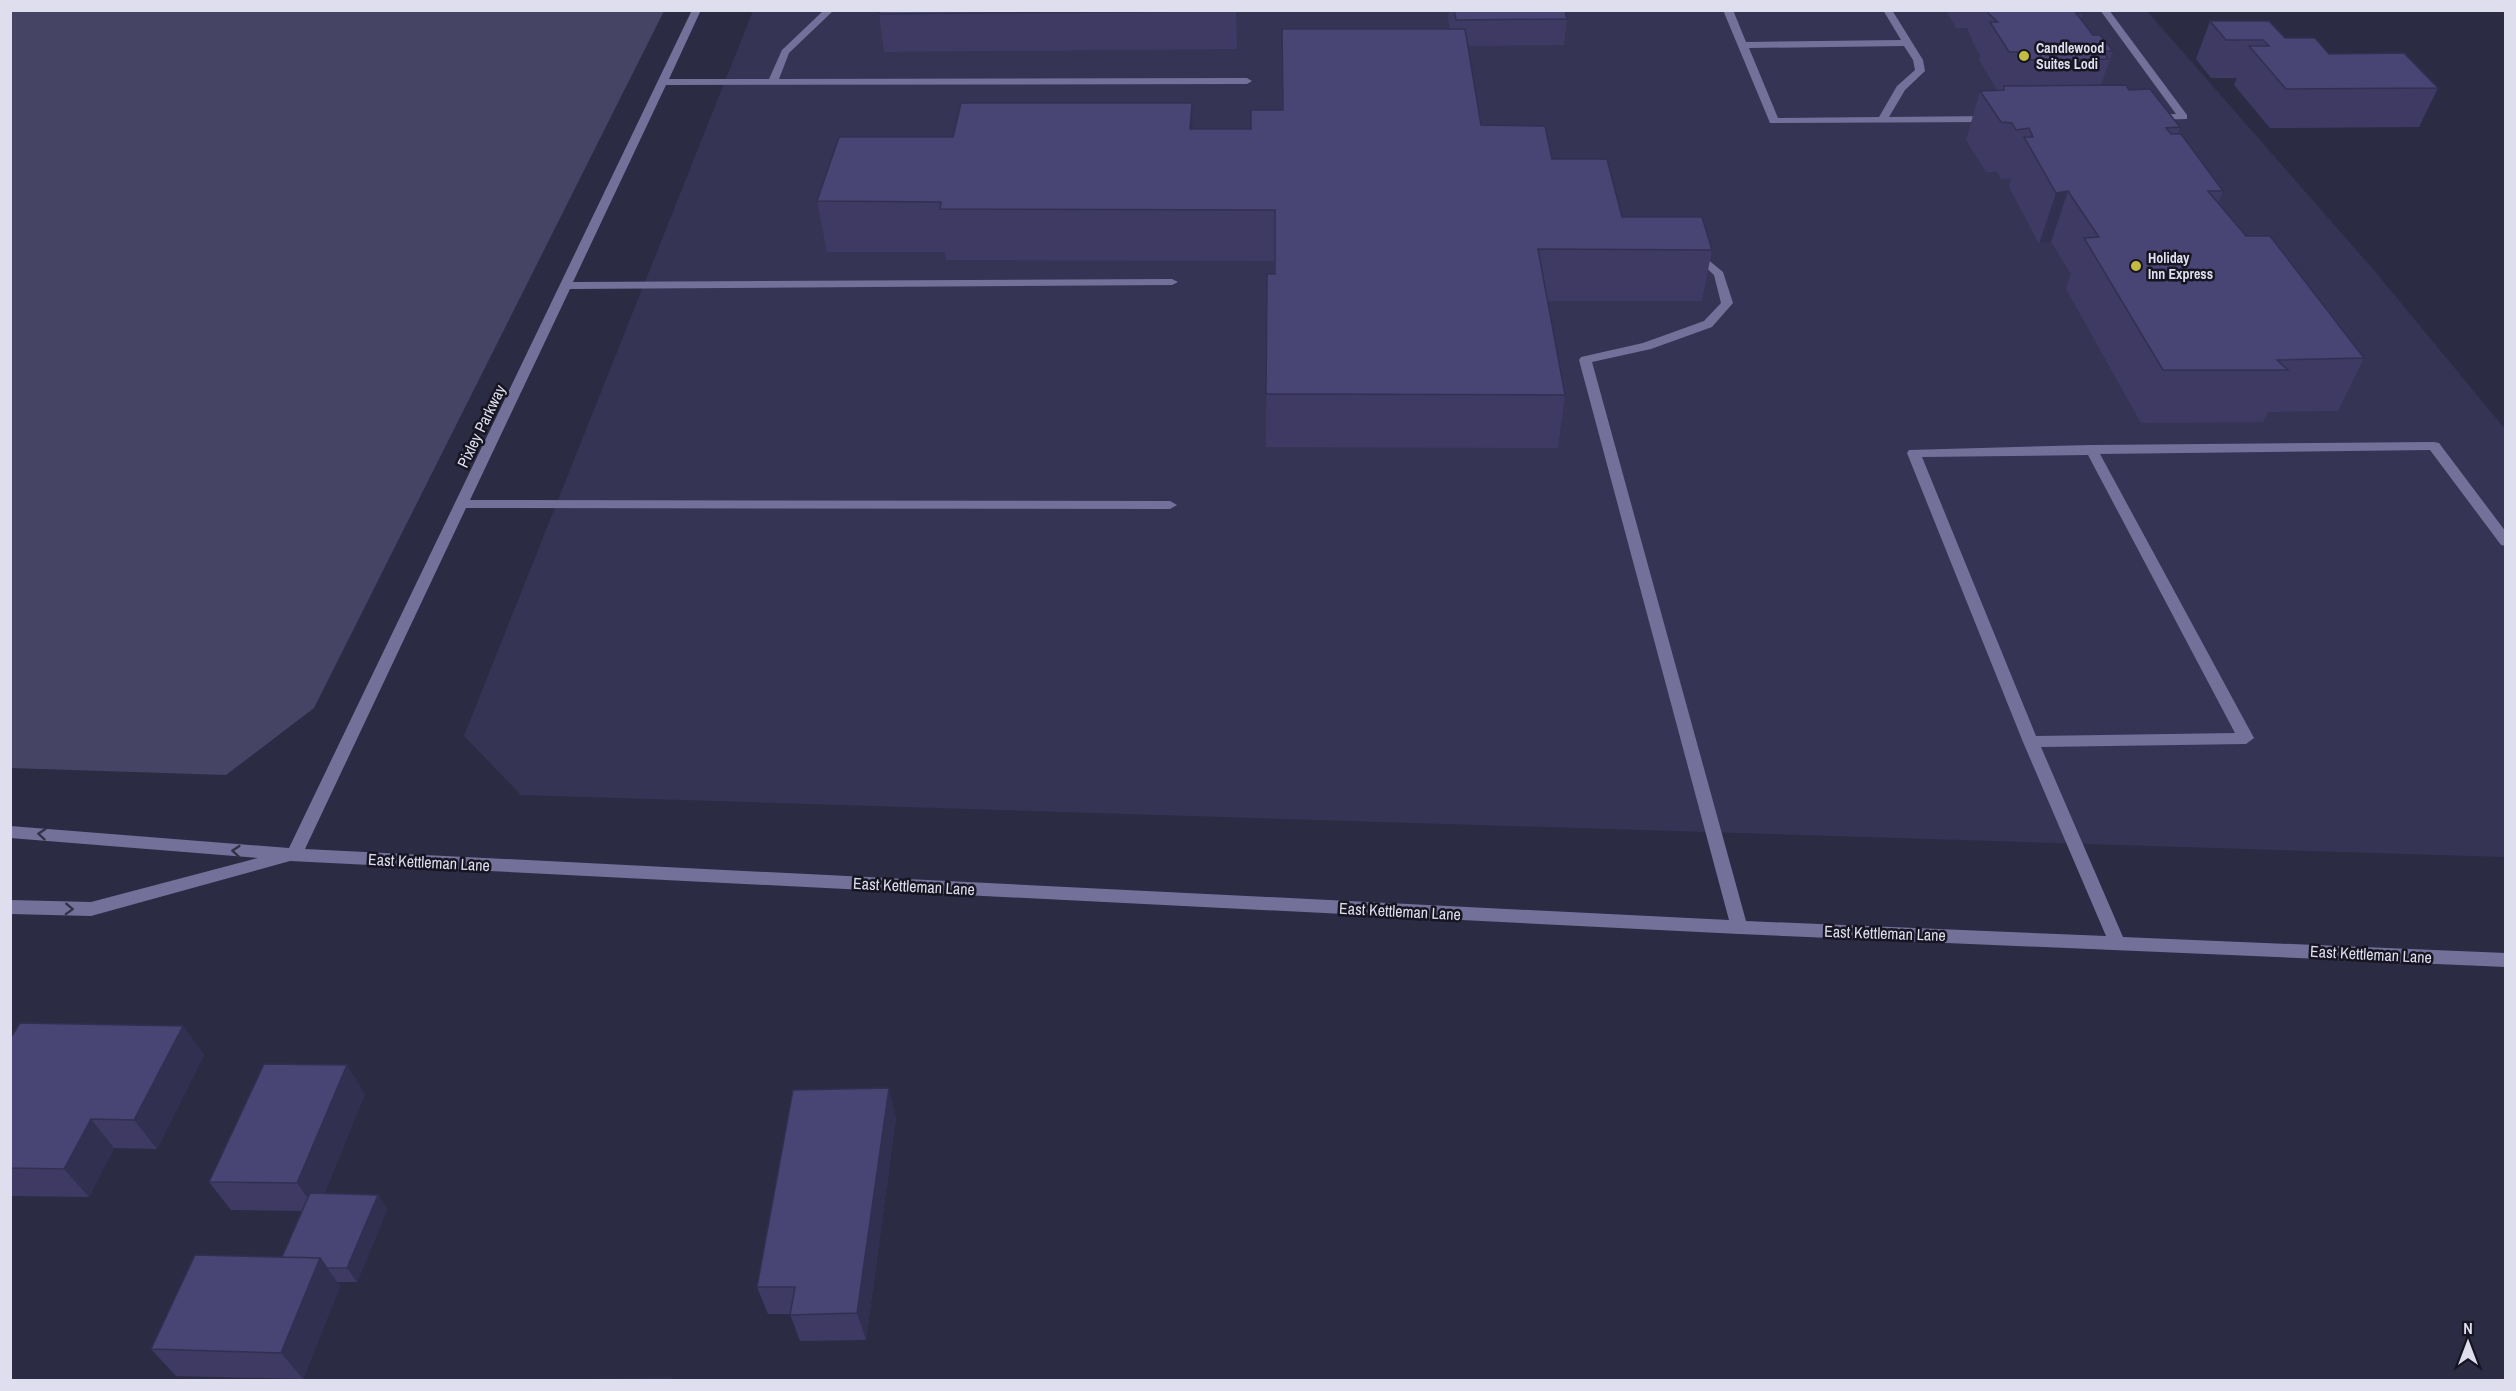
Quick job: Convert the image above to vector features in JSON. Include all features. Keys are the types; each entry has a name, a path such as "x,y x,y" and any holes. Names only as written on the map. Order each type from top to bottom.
{"street":[{"name":"Pixley Parkway","path":"294,855 697,10"},
{"path":"773,82 785,52 830,10"},
{"path":"1728,10 1774,121 1998,119"},
{"path":"1882,120 1901,88 1920,71 1918,60 1887,10"},
{"path":"2104,10 2183,117 2137,118"},
{"path":"1743,45 1907,43"},
{"path":"663,82 1247,81"},
{"path":"1684,248 1693,251 1719,274 1727,303 1708,324 1647,346 1585,360 1739,927"},
{"path":"565,286 1172,282"},
{"path":"2117,943 2031,742 1914,453 2434,446 2505,542"},
{"path":"2031,742 2246,738 2091,449"},
{"path":"461,504 1170,505"},
{"name":"East Kettleman Lane","path":"10,832 294,855 1739,927 2505,960"},
{"name":"East Kettleman Lane","path":"10,907 91,909 294,855"}],"shaded area":[{"path":"11,10 664,11 314,708 226,775 11,768"},
{"path":"753,11 2147,11 2372,268 2505,429 2505,857 521,795 464,736"}],"building":[{"path":"880,10 1236,10 1236,11 879,14"},
{"path":"1454,10 1565,10 1567,19 1456,20"},
{"path":"1987,10 2081,10 2083,13 2076,13 2093,35 2100,35 2113,51 2103,51 2108,59 2023,60 2017,52 2009,52 1990,22 1998,22"},
{"path":"2210,21 2269,21 2285,38 2315,38 2329,54 2404,53 2438,88 2286,89 2249,46 2269,46 2263,40 2226,40"},
{"path":"1282,29 1465,29 1481,125 1545,126 1552,159 1607,159 1622,217 1702,217 1712,250 1538,249 1565,395 1266,394 1267,274 1275,274 1275,210 940,209 941,202 817,201 839,137 953,137 961,103 1192,103 1190,129 1251,129 1251,110 1283,110"},
{"path":"2126,85 2129,90 2150,89 2180,127 2166,128 2171,134 2181,134 2223,191 2208,191 2246,236 2270,236 2364,358 2277,360 2288,370 2163,370 2084,238 2099,237 2068,191 2056,193 2024,137 2033,137 2029,128 2016,130 2012,123 2001,122 1980,91 2004,90 2004,86"},
{"path":"20,1023 183,1026 134,1120 91,1119 64,1169 10,1168 10,1039"},
{"path":"264,1064 347,1065 297,1183 209,1182"},
{"path":"889,1088 857,1313 790,1315 795,1287 757,1287 793,1090"},
{"path":"310,1193 378,1195 347,1268 327,1268 320,1258 282,1257"},
{"path":"195,1255 320,1258 281,1353 151,1349"},
{"path":"671,1378 671,1380 567,1380"}],"place":[{"name":"Candlewood Suites Lodi","path":"2024,56"},
{"name":"Holiday Inn Express","path":"2136,266"}]}
